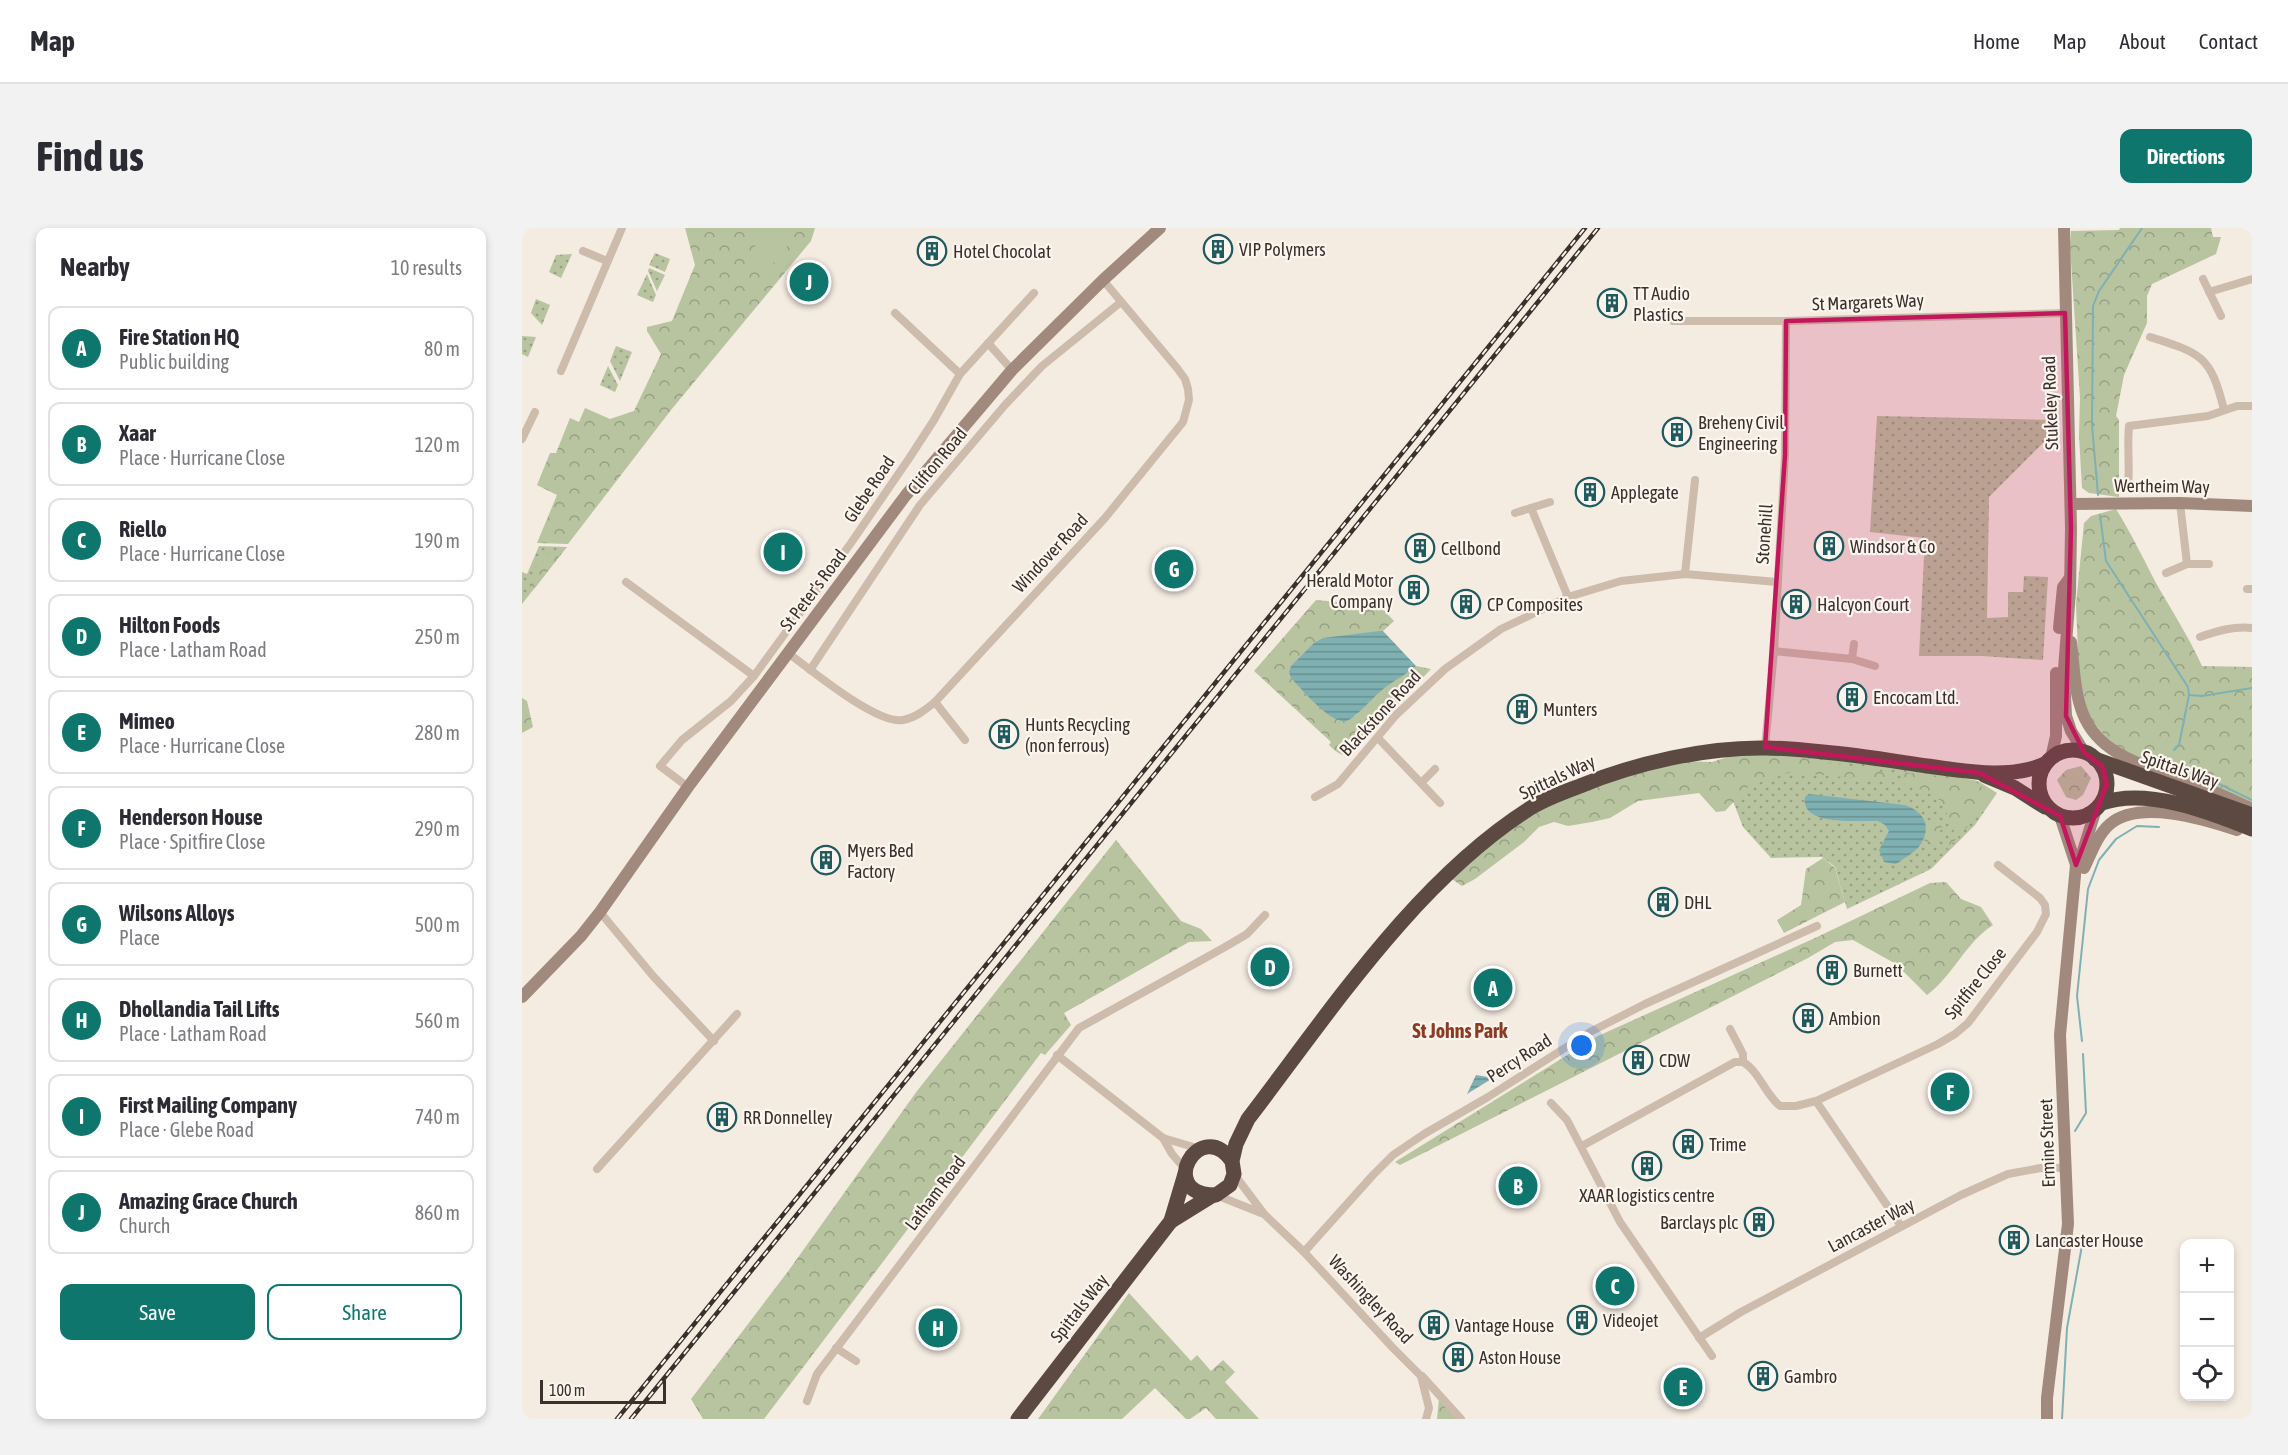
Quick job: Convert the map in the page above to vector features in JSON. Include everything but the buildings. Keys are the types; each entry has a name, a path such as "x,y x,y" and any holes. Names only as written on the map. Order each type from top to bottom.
{"highway":[{"name":"Spittals Way","path":"1248,1119 1375,954 1415,908 1452,869 1534,806 1603,777 1682,755 1765,747 1826,752 1979,772 2025,771 2048,761"},
{"path":"2072,750 2090,755 2106,775 2107,784 2099,806 2079,818 2053,812 2041,798 2038,786 2039,774 2048,761 2061,752 2072,750"},
{"name":"Spittals Way","path":"2090,755 2252,815"},
{"name":"Spittals Way","path":"1979,772 2015,788 2053,812"},
{"name":"Spittals Way","path":"2099,806 2126,797 2160,801 2224,818 2252,829"},
{"path":"1248,1119 1237,1141 1230,1185 1214,1195 1202,1194 1194,1190 1185,1171 1187,1161 1193,1154 1206,1148 1248,1119"},
{"path":"1206,1148 1221,1150 1233,1167"},
{"name":"Spittals Way","path":"1172,1221 1185,1171"},
{"name":"Spittals Way","path":"1018,1419 1172,1221 1214,1195"}],"street":[{"path":"561,371 622,228"},
{"name":"St Peter's Road","path":"522,997 581,936 600,912 688,787 906,495 1012,370 1159,228"},
{"name":"Stukeley Road","path":"2064,228 2071,504 2070,592 2064,669 2066,716 2071,731 2090,755"},
{"path":"583,251 608,261"},
{"path":"2203,279 2221,316"},
{"path":"2210,292 2252,279"},
{"name":"Windover Road","path":"788,653 848,697 887,720 901,721 918,715 935,702 1105,518 1183,422 1189,400 1185,380 1103,280"},
{"name":"Glebe Road","path":"688,787 660,766 682,740 731,701 754,676 910,458 960,374 1034,293"},
{"name":"Clifton Road","path":"810,670 920,505 1005,405 1042,366 1120,302"},
{"path":"895,313 960,374"},
{"name":"St Margarets Way","path":"1672,321 1786,321 2066,313"},
{"name":"Stonehill","path":"1765,747 1774,651 1785,455 1786,321"},
{"path":"2150,337 2184,347 2206,361 2219,387 2224,410"},
{"path":"988,343 1012,370"},
{"path":"2128,487 2129,426 2199,418 2236,406 2252,406"},
{"path":"522,439 535,412"},
{"path":"1685,574 1695,480"},
{"path":"1515,513 1550,502"},
{"path":"2180,503 2187,564"},
{"name":"Wertheim Way","path":"2071,504 2180,503 2252,506"},
{"path":"1531,508 1568,597"},
{"path":"2166,573 2187,564 2209,564"},
{"name":"Blackstone Road","path":"1315,797 1338,784 1396,715 1445,669 1501,630 1568,597 1621,581 1685,574 1777,582"},
{"name":"Stukeley Road","path":"2048,761 2056,736 2056,665 2060,606 2063,587 2069,578"},
{"path":"626,582 754,676"},
{"path":"2068,617 2078,695 2083,715 2106,745 2131,760 2215,792 2252,809"},
{"path":"2200,637 2241,627 2252,628"},
{"path":"1852,659 1854,644"},
{"path":"1774,651 1852,659 1875,666"},
{"path":"935,702 965,740"},
{"path":"1378,738 1440,803"},
{"path":"1422,782 1435,769"},
{"name":"Ermine Street","path":"2047,1419 2047,1398 2068,1224 2060,1035 2076,865 2099,806"},
{"name":"Ermine Street","path":"2053,812 2076,865"},
{"path":"2074,882 2105,830 2111,823 2128,814 2150,812 2179,815 2252,835"},
{"name":"Spitfire Close","path":"1730,1029 1743,1054 1743,1062 1750,1066 1770,1097 1780,1106 1796,1106 1816,1101 1955,1034 1971,1019 2037,932 2046,914 2045,905 2040,898 1998,865"},
{"path":"600,912 653,976 714,1041"},
{"name":"Latham Road","path":"807,1401 817,1374 1079,1028 1226,947 1247,934 1265,915"},
{"name":"Percy Road","path":"1304,1252 1393,1155 1424,1134 1488,1097 1590,1032 1645,1004 1817,926"},
{"path":"597,1169 737,1014"},
{"path":"1057,1055 1163,1138 1185,1171"},
{"path":"1582,1146 1735,1062 1743,1062"},
{"path":"1816,1101 1901,1226"},
{"path":"1551,1103 1567,1120 1620,1222 1712,1356"},
{"path":"1163,1138 1206,1148"},
{"name":"Washingley Road","path":"1233,1167 1264,1215 1304,1252 1461,1419"},
{"name":"Lancaster Way","path":"1699,1338 1741,1312 1901,1226 2008,1174 2041,1168 2066,1168"},
{"name":"Washingley Road","path":"1214,1195 1264,1215"},
{"path":"836,1348 856,1361"},
{"path":"1421,1376 1429,1408 1426,1419"}],"highlighted area":[{"path":"2065,313 2071,528 2066,716 2084,752 2102,766 2107,784 2076,865 2060,816 1979,773 1765,747 1785,455 1786,321"}],"green space":[{"path":"685,228 815,228 811,241 671,410 568,544 537,543 557,495 537,485 550,453 556,453 570,418 579,422 585,408 610,419 634,411 661,354 647,331 647,327 672,321 695,265"},
{"path":"769,228 789,244 765,274 745,259"},
{"path":"2120,228 2211,228 2213,237 2221,237 2216,254 2152,284 2147,296 2147,323 2124,375 2116,416 2119,420 2119,497 2089,493 2082,488 2079,436 2080,398 2070,246 2071,231 2119,230"},
{"path":"655,253 670,259 665,272 649,265"},
{"path":"572,254 561,278 549,272 556,255"},
{"path":"649,268 665,275 657,291 648,271"},
{"path":"647,274 656,295 653,302 637,295"},
{"path":"536,299 550,305 542,325 531,313"},
{"path":"522,336 536,337 528,357 522,354"},
{"path":"616,346 632,352 620,381 610,361"},
{"path":"608,366 618,385 615,392 600,385"},
{"path":"1877,416 2051,420 2051,435 1989,497 1987,618 2008,617 2008,592 2023,592 2024,576 2048,577 2043,660 1982,656 1919,656 1925,538 1870,532"},
{"path":"2116,509 2202,666 2252,667 2252,805 2123,751 2105,736 2089,717 2079,679 2076,604 2084,523 2091,516"},
{"path":"539,546 567,547 522,604 522,572 527,574"},
{"path":"547,554 560,555 535,588 531,585 535,568"},
{"path":"1316,600 1380,606 1394,621 1383,631 1353,635 1355,716 1398,677 1416,666 1431,669 1352,753 1348,754 1342,755 1334,750 1329,745 1331,742 1254,671"},
{"path":"522,698 527,701 533,727 522,733"},
{"path":"1769,752 1895,774 1895,782 1791,772 1749,786 1725,811 1716,812 1699,793 1638,801 1610,818 1568,826 1554,822 1539,827 1524,842 1475,879 1462,886 1446,875 1533,810 1578,791 1676,761 1712,762 1734,755"},
{"path":"1766,753 1917,769 1978,781 1997,793 1975,825 1931,869 1847,909 1835,867 1822,857 1771,858 1743,827 1717,760"},
{"path":"2081,766 2091,778 2083,795 2076,800 2066,797 2057,780 2066,770"},
{"path":"1903,772 1976,782 1992,795 1971,823 1946,850 1954,830 1941,801 1928,792 1902,783"},
{"path":"1939,823 1942,826 1938,838 1932,843 1924,841 1927,825"},
{"path":"1116,840 1181,921 1201,929 1212,941 1189,942 1064,1013 1071,1025 1045,1055 1041,1053 764,1419 703,1419 691,1399 789,1270 917,1091"},
{"path":"1823,858 1835,868 1845,902 1784,933 1777,920 1801,905 1806,869"},
{"path":"1946,882 1961,899 1981,907 1993,925 1983,932 1944,979 1927,995 1896,964 1853,940 1835,942 1808,958 1400,1165 1395,1162 1598,1036 1815,938 1930,883"},
{"path":"1129,1293 1191,1361 1197,1355 1211,1371 1223,1360 1235,1372 1225,1382 1259,1419 1216,1419 1206,1408 1190,1419 1186,1419 1155,1388 1122,1419 1038,1419"},
{"path":"1439,1399 1457,1419 1437,1419"}],"water":[{"path":"1383,631 1416,666 1382,690 1350,719 1339,720 1324,712 1291,678 1289,672 1291,666 1314,643 1323,638"},
{"path":"1809,794 1905,805 1924,819 1925,835 1917,848 1896,864 1884,862 1879,850 1889,831 1885,825 1878,821 1821,818 1811,813 1806,807 1805,797"},
{"path":"1476,1075 1493,1078 1467,1094"}],"waterway":[{"path":"2098,495 2092,425 2093,306 2099,291 2142,228"},
{"path":"2100,515 2106,561 2188,687 2189,695 2202,696 2252,688"},
{"path":"2174,750 2179,745 2189,695"},
{"path":"2203,776 2252,800"},
{"path":"2082,1041 2077,996 2088,889 2099,860 2116,839 2137,826 2159,827"},
{"path":"2075,1131 2086,1113 2083,1054"},
{"path":"2062,1419 2067,1328 2083,1240"}],"railway":[{"path":"617,1419 1585,228"},
{"path":"631,1419 1598,228"}],"place":[{"name":"VIP Polymers","path":"1218,249"},
{"name":"Hotel Chocolat","path":"932,251"},
{"name":"Amazing Grace Church","path":"809,282"},
{"name":"TT Audio Plastics","path":"1612,303"},
{"name":"Breheny Civil Engineering","path":"1677,432"},
{"name":"Applegate","path":"1590,492"},
{"name":"Windsor & Co","path":"1829,546"},
{"name":"Cellbond","path":"1420,548"},
{"name":"First Mailing Company","path":"783,552"},
{"name":"Wilsons Alloys","path":"1174,569"},
{"name":"Herald Motor Company","path":"1414,590"},
{"name":"CP Composites","path":"1466,604"},
{"name":"Halcyon Court","path":"1796,604"},
{"name":"Encocam Ltd.","path":"1852,697"},
{"name":"Munters","path":"1522,709"},
{"name":"Hunts Recycling (non ferrous)","path":"1004,734"},
{"name":"Myers Bed Factory","path":"826,860"},
{"name":"DHL","path":"1663,902"},
{"name":"Hilton Foods","path":"1270,967"},
{"name":"Burnett","path":"1832,970"},
{"name":"Fire Station HQ","path":"1493,988"},
{"name":"Ambion","path":"1808,1018"},
{"name":"CDW","path":"1638,1060"},
{"name":"Henderson House","path":"1950,1092"},
{"name":"RR Donnelley","path":"722,1117"},
{"name":"Trime","path":"1688,1144"},
{"name":"XAAR logistics centre","path":"1647,1166"},
{"name":"Xaar","path":"1518,1186"},
{"name":"Barclays plc","path":"1759,1222"},
{"name":"Lancaster House","path":"2014,1240"},
{"name":"Riello","path":"1615,1286"},
{"name":"Videojet","path":"1582,1320"},
{"name":"Vantage House","path":"1434,1325"},
{"name":"Dhollandia Tail Lifts","path":"938,1328"},
{"name":"Aston House","path":"1458,1357"},
{"name":"Gambro","path":"1763,1376"},
{"name":"Mimeo","path":"1683,1387"}],"district":[{"name":"St Johns Park","path":"1460,1030"}]}
